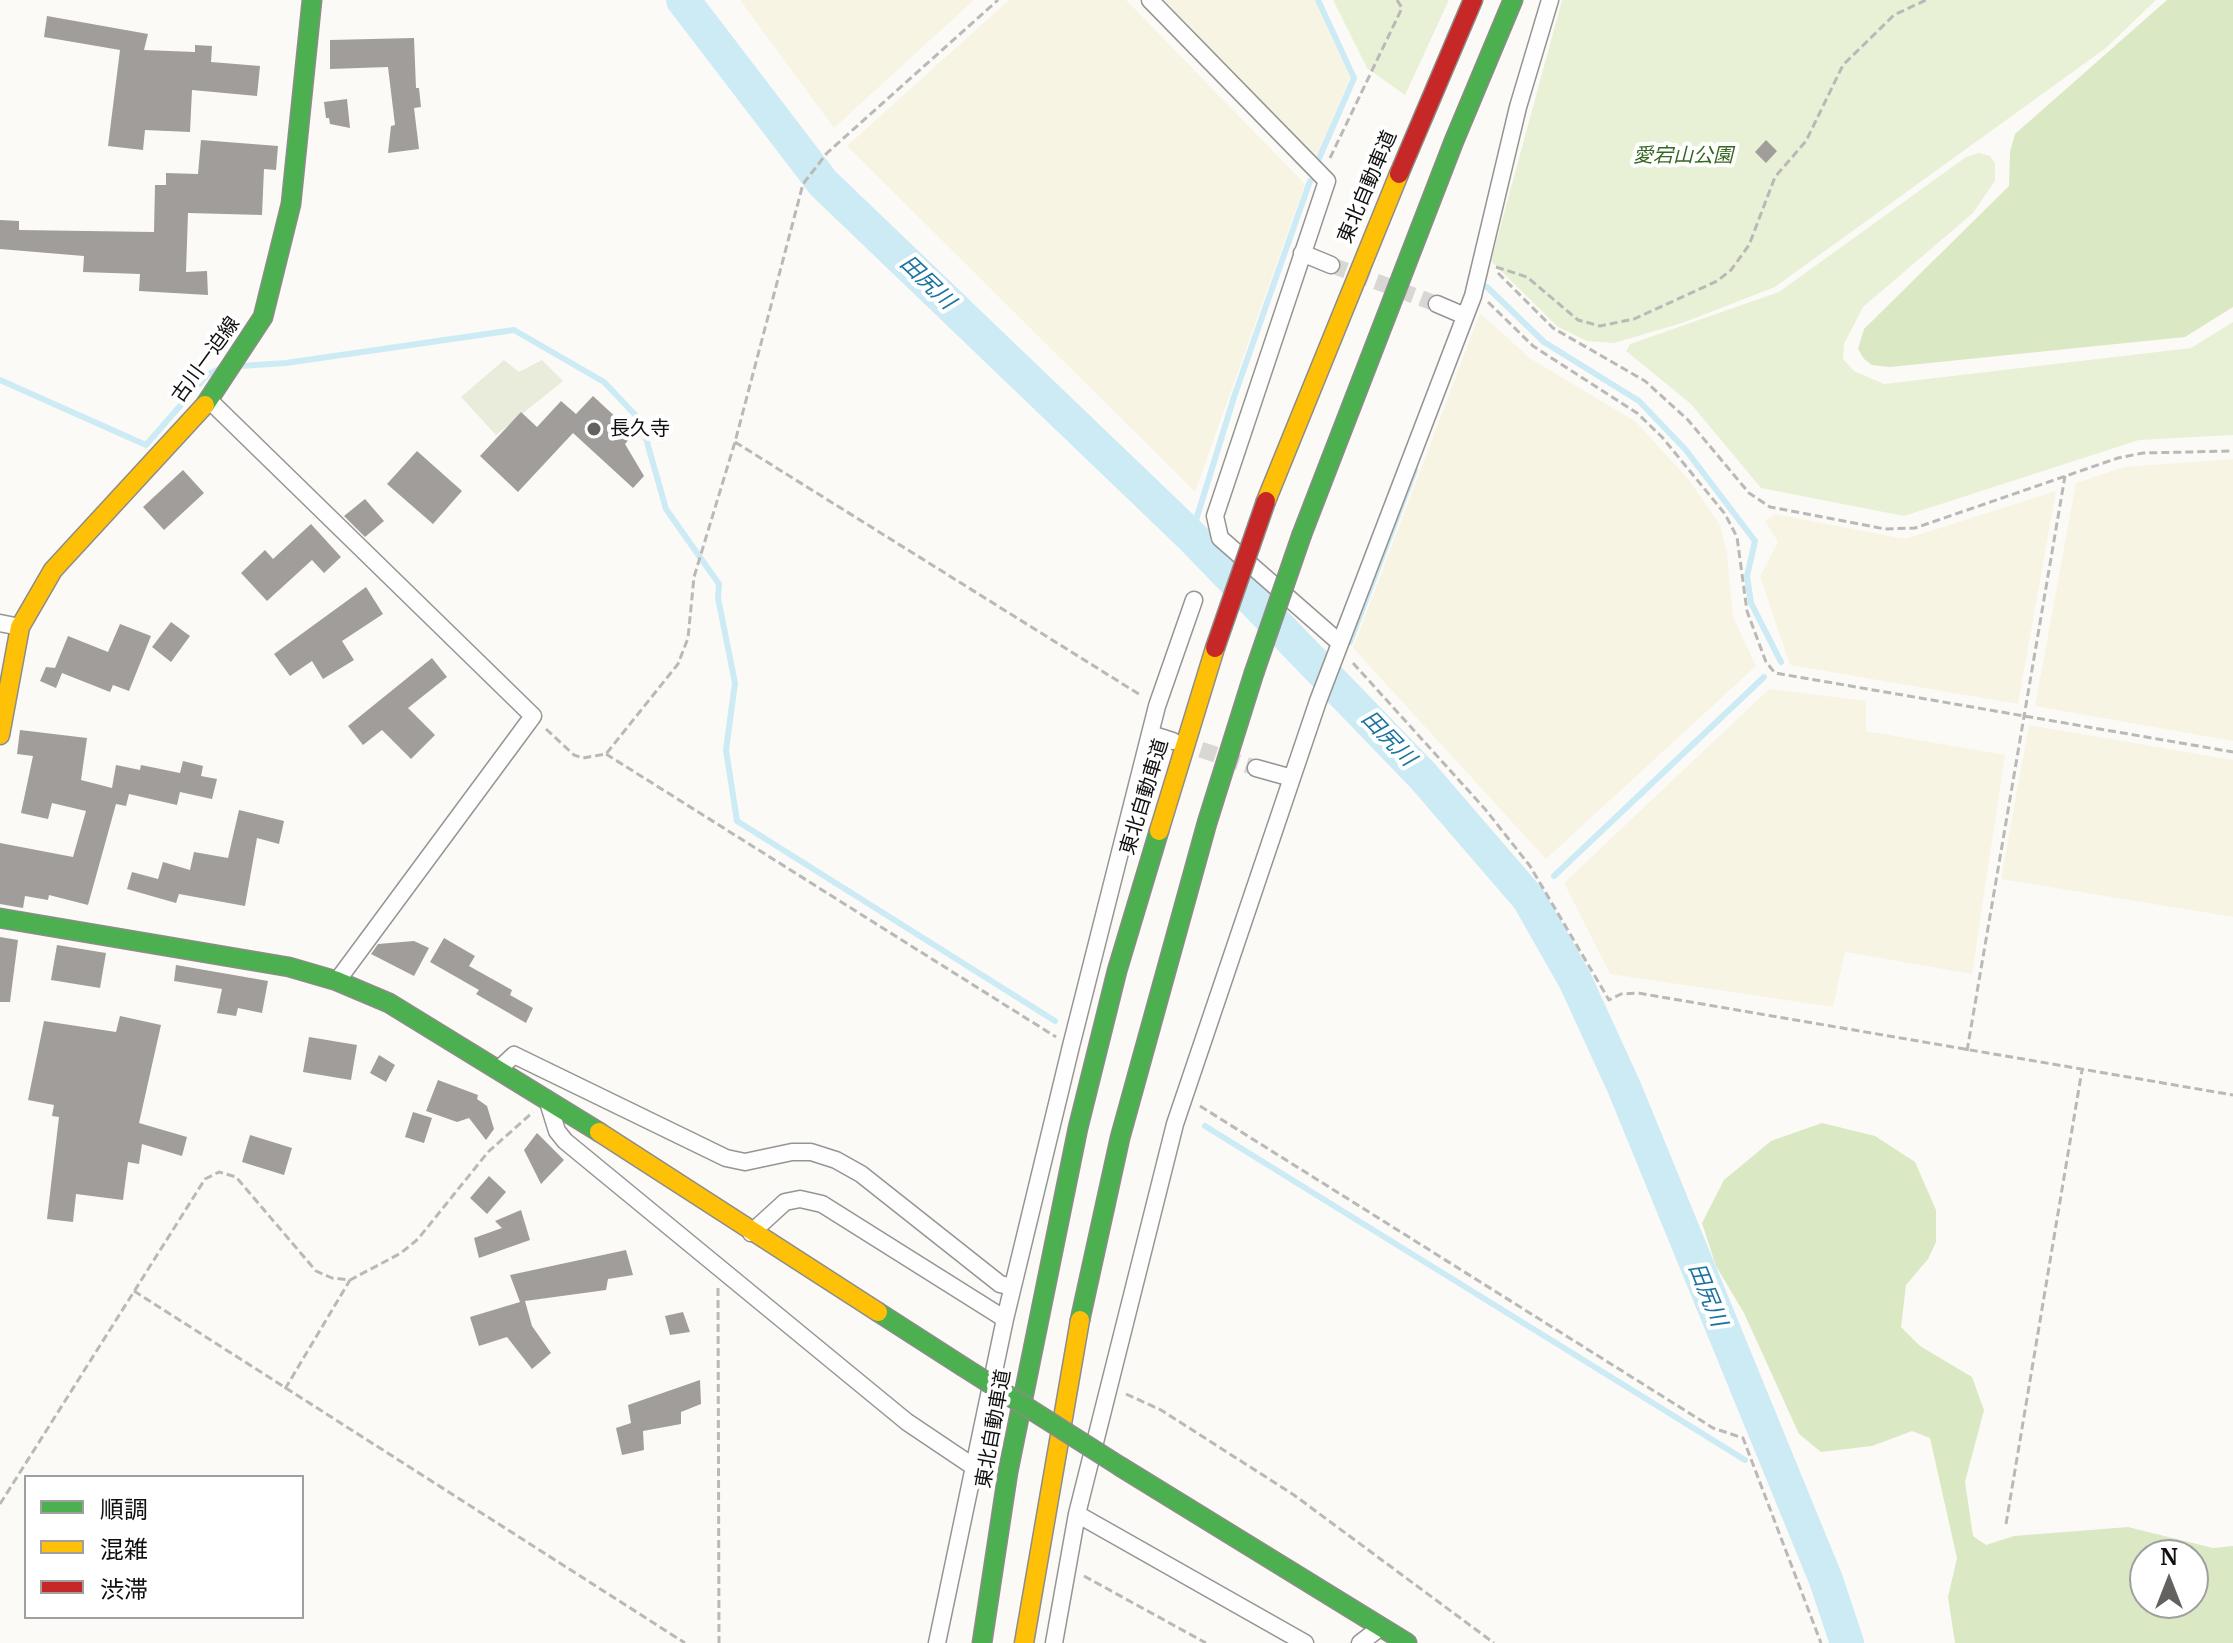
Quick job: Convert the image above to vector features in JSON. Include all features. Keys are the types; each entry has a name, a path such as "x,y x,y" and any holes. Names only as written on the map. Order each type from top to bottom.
{"main road":[{"name":"古川一迫線","path":"0,735 20,627 53,570 209,400 263,317 291,204 312,0"},
{"name":"東北自動車道","path":"982,1643 1011,1457 1078,1128 1117,971 1215,648 1266,501 1343,304 1473,0"},
{"path":"1024,1643 1074,1346 1120,1138 1202,838 1302,534 1442,171 1513,0"},
{"path":"0,918 289,967 337,981 389,1003 500,1068 751,1233 1407,1643"}],"street":[{"path":"1150,0 1327,181 1215,516 1215,527 1220,538 1338,649"},
{"path":"1054,1643 1077,1514 1184,1096 1318,701 1473,296 1518,107 1550,0"},
{"path":"1302,253 1331,265"},
{"path":"1437,304 1465,316"},
{"path":"209,400 533,716 337,981"},
{"path":"937,1643 1012,1287 1071,1046 1157,706 1194,600"},
{"path":"0,623 20,627"},
{"path":"1151,734 1173,741"},
{"path":"1256,768 1292,778"},
{"path":"500,1068 514,1055 726,1158 745,1162 792,1152 811,1152 836,1160 861,1174 1000,1284 1012,1287"},
{"path":"547,1099 557,1131 565,1141 907,1422 974,1467"},
{"path":"751,1233 785,1202 800,1199 822,1204 1005,1319"},
{"path":"1077,1514 1305,1643"},
{"path":"1360,1643 1381,1627"}],"path":[{"path":"533,716 574,755 583,758 606,754 678,664 688,638 698,562 735,442 803,184 827,153 998,0"},
{"path":"1322,176 1402,8 1397,0"},
{"path":"1481,262 1527,277 1578,320 1600,326 1634,319 1717,281 1731,270 1749,245 1775,177 1806,141 1843,65 1894,15 1926,0"},
{"path":"1481,262 1503,277 1553,328 1645,381 1688,420 1749,493 1770,507 1885,529 1915,528 2065,476 2143,453 2233,451"},
{"path":"1473,296 1492,304 1533,346 1637,413 1662,437 1725,514 1737,537 1747,611 1766,662 1775,673 2233,752"},
{"path":"735,442 1157,706"},
{"path":"1967,1051 2065,476"},
{"path":"1338,649 1485,809 1530,866 1609,1000 1621,994 1638,993 2233,1095"},
{"path":"606,754 1071,1046"},
{"path":"2006,1524 2082,1070"},
{"path":"1184,1096 1713,1428 1743,1438 1821,1643"},
{"path":"285,1389 350,1280 401,1253 418,1239 488,1152 547,1099"},
{"path":"0,1504 205,1179 219,1172 236,1177 316,1271 332,1278 350,1280"},
{"path":"718,1264 719,1643"},
{"path":"134,1291 685,1643"},
{"path":"1108,1386 1161,1410 1294,1495 1494,1643"},
{"path":"1066,1568 1099,1581 1206,1643"}],"shaded area":[{"path":"740,0 974,0 834,128"},
{"path":"1009,0 1126,0 1305,184 1195,492 847,146"},
{"path":"1162,0 1315,0 1350,78 1315,160"},
{"path":"1480,313 1531,359 1636,422 1690,481 1720,525 1727,553 1733,617 1756,666 1546,859 1353,648"},
{"path":"2233,459 2233,741 2035,706 2076,483 2124,467"},
{"path":"2056,491 2018,704 1790,665 1760,576 1778,542 1765,521 1775,514 1905,539"},
{"path":"1769,689 1866,701 1866,731 2005,755 1972,974 1845,952 1833,1007 1610,974 1564,883"},
{"path":"2029,725 2233,760 2233,917 2001,879"}],"green space":[{"path":"1333,0 1449,0 1405,95 1367,68"},
{"name":"愛宕山公園","path":"1562,0 2156,0 2106,48 1775,287 1682,323 1614,343 1587,341 1558,327 1491,261"},
{"path":"2167,0 2233,0 2233,307 2185,337 1890,367 1872,365 1864,359 1858,349 1864,329 2009,186 2010,152 2015,134"},
{"path":"1979,153 1990,156 1995,163 1995,181 1973,213 1863,307 1844,344 1843,359 1854,371 1884,384 2191,348 2233,322 2233,435 2139,440 1904,516 1761,488 1691,404 1626,351 1630,344 1779,292 1966,157"},
{"path":"504,360 519,372 542,360 563,381 496,435 461,397"},
{"path":"1822,1123 1875,1136 1915,1162 1936,1210 1936,1242 1928,1259 1906,1285 1901,1327 1920,1346 1972,1377 1984,1410 1965,1482 1973,1536 1986,1545 2014,1536 2128,1527 2177,1539 2129,1539 2129,1619 2209,1619 2209,1547 2233,1546 2233,1643 1955,1643 1948,1597 1957,1558 1930,1438 1912,1431 1872,1446 1821,1452 1799,1434 1744,1313 1716,1266 1702,1223 1724,1180 1771,1141"}],"building":[{"path":"47,16 148,34 144,50 195,52 195,45 212,46 211,62 260,66 257,96 192,90 190,132 145,130 143,150 108,146 120,50 44,37"},
{"path":"414,38 416,88 419,88 421,107 414,108 419,149 388,153 391,126 395,125 388,67 330,69 330,40"},
{"path":"347,99 350,128 330,124 324,102"},
{"path":"201,140 278,146 276,170 264,169 262,215 188,213 186,272 207,271 208,295 139,291 140,274 83,272 84,256 0,249 0,220 19,221 19,230 154,232 155,185 166,185 166,173 198,174"},
{"path":"1766,140 1777,151 1766,163 1755,152"},
{"path":"593,396 634,434 625,444 644,476 633,488 573,433 518,492 480,456 521,412 537,427 561,401 576,414"},
{"path":"417,451 462,491 433,524 387,484"},
{"path":"183,470 204,493 164,530 143,507"},
{"path":"365,499 384,521 365,537 344,516"},
{"path":"311,524 341,557 324,573 312,560 267,601 241,573 265,550 273,559"},
{"path":"366,587 383,614 342,641 354,660 323,679 312,661 290,676 274,654"},
{"path":"171,622 190,636 171,662 152,647"},
{"path":"120,624 151,636 129,691 113,685 110,692 62,673 56,688 40,681 46,667 55,668 68,636 108,652"},
{"path":"432,658 447,677 408,708 435,735 411,759 382,730 363,745 348,726"},
{"path":"20,730 87,738 81,780 112,788 116,765 140,770 141,765 180,773 183,761 203,766 201,776 217,779 212,799 180,792 177,805 129,794 126,806 116,804 88,905 49,895 48,900 25,896 23,908 0,904 0,843 73,857 86,811 52,803 48,819 21,813 33,756 17,754"},
{"path":"239,810 284,821 279,844 257,838 245,906 179,894 176,903 127,889 132,872 158,879 163,862 190,870 194,852 228,858"},
{"path":"0,937 18,940 10,1002 0,1002"},
{"path":"444,938 475,956 469,966 512,990 510,995 533,1008 526,1023 476,994 479,990 430,962"},
{"path":"414,941 429,948 414,976 371,954 378,944"},
{"path":"57,945 106,953 100,988 51,980"},
{"path":"176,965 268,981 262,1013 238,1008 236,1016 217,1013 222,989 174,981"},
{"path":"120,1016 161,1025 139,1123 187,1137 182,1156 142,1144 139,1164 128,1162 123,1200 76,1194 73,1222 47,1219 59,1117 52,1116 54,1105 28,1100 44,1021 116,1032"},
{"path":"309,1037 357,1045 351,1080 303,1072"},
{"path":"379,1055 395,1065 386,1082 370,1073"},
{"path":"438,1080 478,1095 477,1099 487,1106 494,1129 486,1140 469,1118 457,1122 426,1111"},
{"path":"413,1112 432,1118 424,1143 405,1137"},
{"path":"537,1133 564,1160 541,1184 524,1150"},
{"path":"250,1135 292,1148 284,1175 242,1162"},
{"path":"489,1176 506,1192 487,1214 470,1198"},
{"path":"521,1210 530,1240 479,1258 474,1238 502,1228 495,1221"},
{"path":"626,1250 633,1275 608,1279 606,1290 525,1301 532,1326 551,1353 532,1369 507,1337 479,1346 470,1317 520,1302 510,1275"},
{"path":"683,1312 690,1332 670,1335 665,1316"},
{"path":"700,1380 701,1404 681,1412 681,1424 643,1431 644,1450 622,1455 616,1428 631,1423 628,1405"}],"waterway":[{"name":"田尻川","path":"683,0 823,183 1191,536 1423,776 1529,899 1575,980 1624,1087 1826,1580 1847,1643"},
{"path":"1317,163 1354,78 1318,0"},
{"path":"1191,536 1235,394 1310,181"},
{"path":"1487,287 1544,342 1639,401 1685,449 1755,541 1747,576 1751,603 1781,662"},
{"path":"240,366 286,363 514,330 604,382 641,421 666,509 719,584 718,598 735,683 726,750 737,821 1055,1021"},
{"path":"0,380 146,445 207,375 217,370"},
{"path":"1350,642 1415,470"},
{"path":"1554,876 1764,677"},
{"name":"田尻川","path":"1529,899 1532,896"},
{"path":"1205,1126 1745,1460"},
{"path":"1759,1454 1770,1450"}],"tunnel":[{"path":"1331,265 1437,304"},
{"path":"1178,742 1256,768"}],"traffic: fast":[{"path":"205,405 263,317 291,204 312,0"},
{"path":"1302,534 1454,141 1513,0"},
{"path":"1254,673 1302,534"},
{"path":"1080,1320 1120,1138 1207,823 1254,673"},
{"path":"982,1643 1008,1472 1078,1128 1117,971 1159,831"},
{"path":"0,918 289,967 337,981 389,1003 599,1132"},
{"path":"878,1312 962,1366"},
{"path":"962,1366 1121,1467"},
{"path":"1121,1467 1407,1643"}],"traffic: slow":[{"path":"1266,501 1399,174"},
{"path":"0,735 20,627 53,570 205,405"},
{"path":"1159,831 1215,648"},
{"path":"599,1132 878,1312"},
{"path":"1024,1643 1080,1320"}],"traffic: jam":[{"path":"1399,174 1473,0"},
{"path":"1215,648 1266,501"}],"place":[{"name":"長久寺","path":"594,429"}]}
